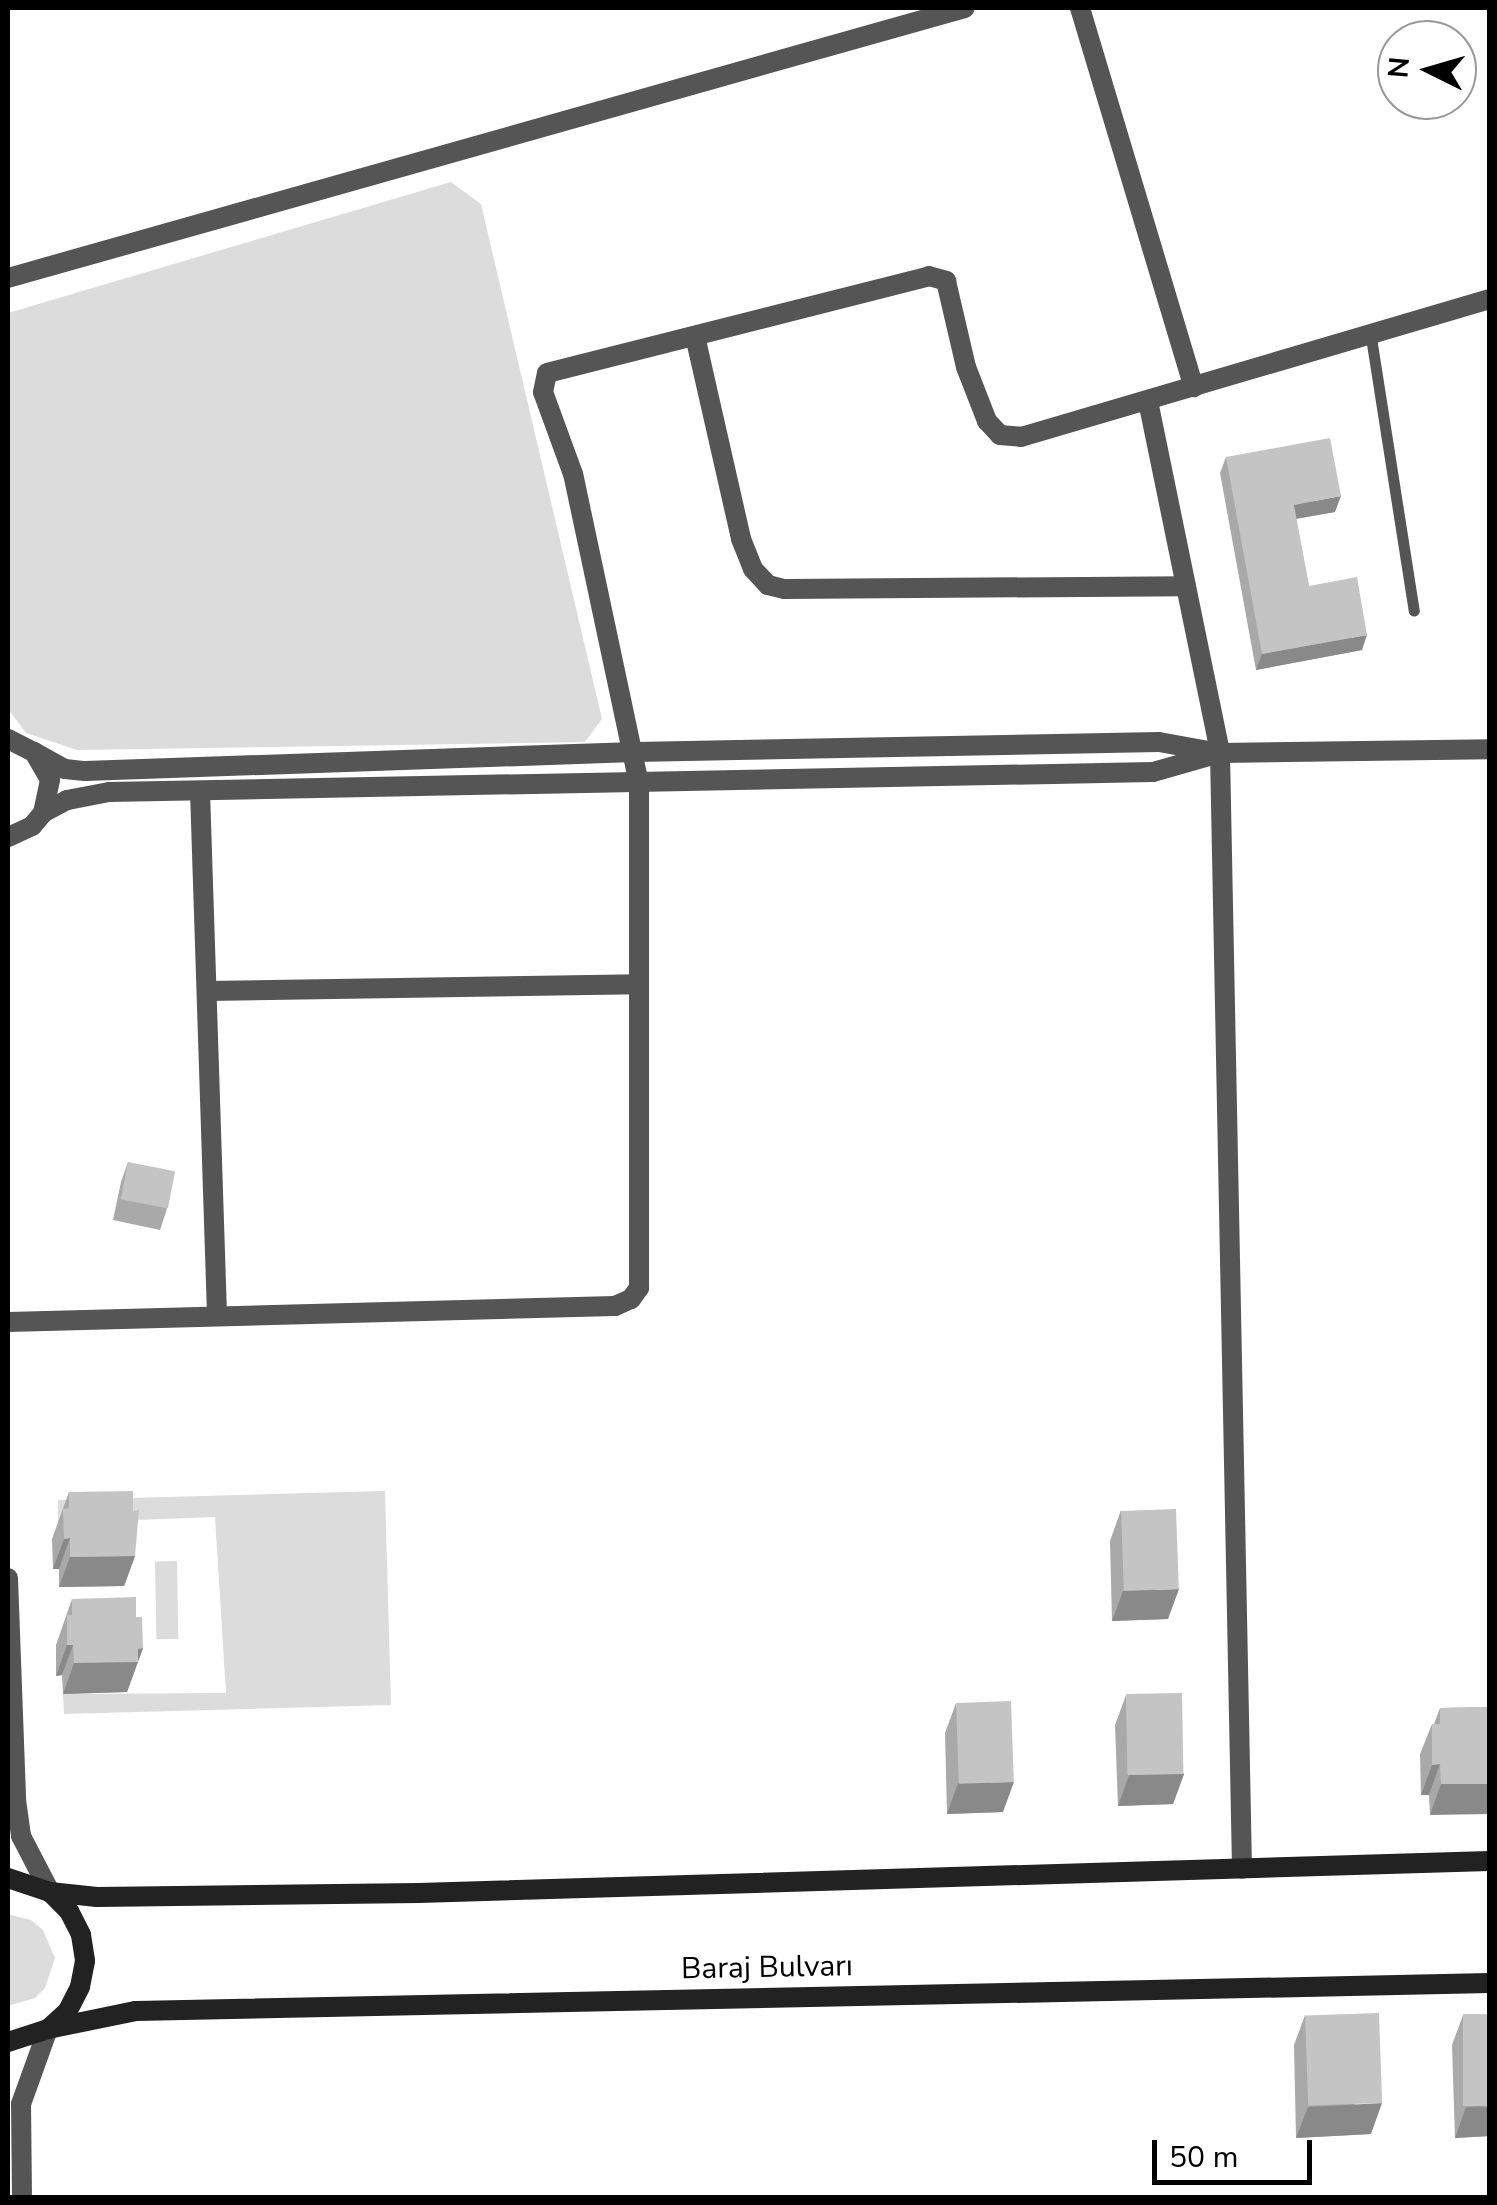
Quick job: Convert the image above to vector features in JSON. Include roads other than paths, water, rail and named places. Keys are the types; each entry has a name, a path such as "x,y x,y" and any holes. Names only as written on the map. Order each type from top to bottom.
{"main road":[{"path":"8,1878 50,1892 97,1897 419,1893 1490,1861"},
{"path":"48,2029 74,1999 84,1961 81,1935 69,1911 50,1892"},
{"name":"Baraj Bulvarı","path":"8,2042 48,2029 136,2011 1490,1983"}],"street":[{"path":"8,278 965,8"},
{"path":"1080,8 1194,387"},
{"path":"8,1322 615,1306 631,1299 639,1288 639,784 573,474 543,392 547,373 930,276 946,281 966,367 986,421 1000,435 1021,438 1370,331 1490,299"},
{"path":"695,336 741,539 753,569 768,585 784,590 1186,586"},
{"path":"1148,402 1220,752 1242,1869"},
{"path":"8,739 65,769 85,770 635,752 1158,742 1220,752 1490,749"},
{"path":"34,752 50,780 43,813"},
{"path":"11,839 43,813 67,800 109,792 1153,772 1220,752"},
{"path":"200,791 217,1315"},
{"path":"207,991 639,984"},
{"path":"8,1578 16,1800 21,1836 50,1892"},
{"path":"22,2198 20,2104 48,2029"}],"lane":[{"path":"1370,331 1414,611"}]}
